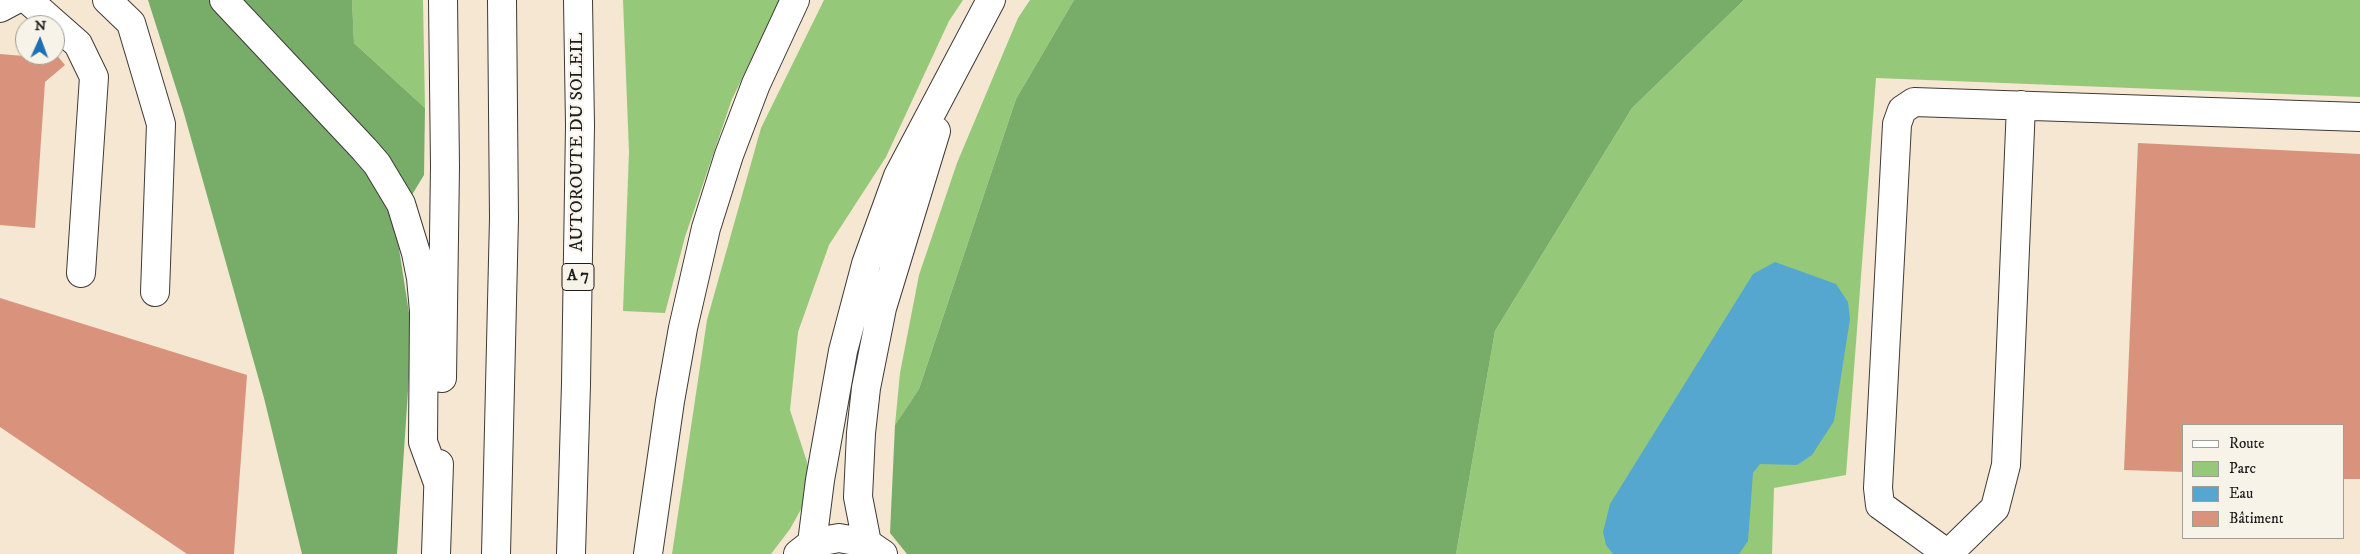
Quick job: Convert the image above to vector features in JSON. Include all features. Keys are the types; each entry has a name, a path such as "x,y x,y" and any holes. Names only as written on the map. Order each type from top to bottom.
{"main road":[{"path":"0,8 16,0"},
{"path":"28,0 78,44 94,77 81,273"},
{"path":"107,0 131,23 161,124 155,292"},
{"path":"224,0 364,149 377,164 401,204 416,253 421,278 424,311 423,442 438,483"},
{"path":"436,554 444,286 444,0"},
{"path":"496,554 504,218 502,0"},
{"name":"AUTOROUTE DU SOLEIL","path":"571,554 580,125 578,0"},
{"path":"648,554 682,328 706,228 756,84 795,0"},
{"path":"804,549 820,480 843,351 866,264 898,176 963,49 991,0"},
{"path":"875,548 858,497 861,433 866,388 882,308 917,190 963,49"},
{"path":"2021,105 2006,465 1994,508 1948,554 1880,505 1878,488 1897,124 1902,110 1914,102 2021,105 2360,117"},
{"path":"804,549 839,538 875,548"}],"green space":[{"path":"148,0 352,0 354,43 425,108 424,175 395,223 412,332 397,554 302,554 264,398 183,110"},
{"path":"352,0 423,0 425,108 354,43"},
{"path":"623,0 781,0 732,99 685,237 665,313 623,311 629,152"},
{"path":"824,0 963,0 949,21 886,157 829,245 798,332 790,410 807,462 809,495 790,529 771,554 672,554 707,320 761,128"},
{"path":"1030,0 1074,0 1016,99 919,389 895,425 900,373 919,275 957,163 1018,18"},
{"path":"1074,0 1744,0 1632,108 1495,331 1456,554 907,554 890,533 895,425 919,389 1016,99"},
{"path":"1744,0 2360,0 2360,97 1876,78 1846,475 1774,488 1772,554 1456,554 1495,331 1632,108"}],"water":[{"path":"1775,262 1836,284 1848,302 1850,319 1834,421 1812,455 1797,465 1760,464 1753,473 1748,541 1739,554 1613,554 1606,545 1603,532 1610,504 1753,274"}],"building":[{"path":"0,54 15,55 15,65 65,65 45,82 35,228 0,225"},
{"path":"2138,143 2360,154 2360,479 2345,479 2345,424 2182,424 2182,472 2124,470"},
{"path":"0,298 247,375 234,554 187,554 0,427"}]}
